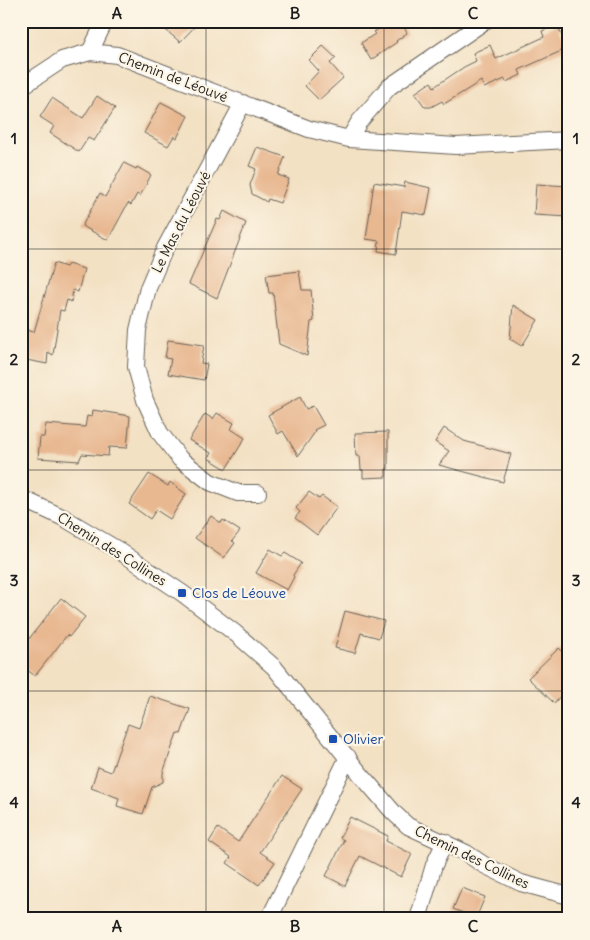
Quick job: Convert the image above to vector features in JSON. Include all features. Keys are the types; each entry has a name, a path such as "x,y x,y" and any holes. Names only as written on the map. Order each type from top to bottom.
{"street":[{"path":"90,52 105,21"},
{"path":"349,139 359,122 388,87 485,21"},
{"name":"Chemin de Léouvé","path":"21,87 62,60 90,52 117,55 309,129 349,139 456,146 569,140"},
{"name":"Le Mas du Léouvé","path":"243,103 165,248 148,288 138,330 136,367 145,400 160,433 180,459 210,482 238,493 258,493"},
{"name":"Chemin des Collines","path":"21,498 64,518 118,550 182,593 235,632 274,667 394,813 408,826 445,842 484,865 521,883 569,896"},
{"path":"269,919 348,757"},
{"path":"418,919 434,865 445,842"}],"building":[{"path":"155,21 200,21 180,42"},
{"path":"390,21 401,21 407,33 371,60 361,43"},
{"path":"557,25 568,48 519,70 521,75 506,82 505,79 484,88 481,81 444,104 442,101 431,107 425,107 415,93 431,82 434,87 476,61 473,53 490,45 496,59 544,37 542,31"},
{"path":"323,46 336,58 330,63 343,78 319,100 305,86 319,71 309,60"},
{"path":"97,96 115,108 94,141 88,138 79,152 50,133 54,126 40,117 52,98 83,118"},
{"path":"161,102 188,116 177,138 174,136 168,146 144,133"},
{"path":"257,147 285,157 278,175 289,179 280,203 268,199 267,202 252,194 250,185 256,169 249,166"},
{"path":"124,163 136,169 137,167 151,175 140,196 137,194 131,205 128,203 108,240 82,226 100,193 105,197"},
{"path":"374,182 404,187 405,182 431,188 426,215 402,211 396,254 378,251 379,241 366,239"},
{"path":"536,184 569,186 569,217 534,215"},
{"path":"224,211 246,223 217,298 189,284 217,219 220,220"},
{"path":"54,263 66,267 68,264 84,269 78,292 73,290 71,302 67,300 64,311 60,310 53,355 48,352 47,364 21,359 25,330 34,332"},
{"path":"299,271 302,290 311,290 314,321 311,322 307,356 279,344 273,293 269,293 266,275"},
{"path":"513,305 538,320 522,346 510,339"},
{"path":"168,340 204,345 201,363 207,364 204,380 168,374 171,359 165,358"},
{"path":"300,397 306,409 313,406 324,425 314,430 315,432 298,456 283,431 278,434 268,415"},
{"path":"93,410 130,416 127,448 109,447 108,456 82,454 79,461 38,458 40,437 44,437 46,424 85,427 87,416 92,417"},
{"path":"217,413 234,423 231,429 245,438 226,469 208,458 211,453 189,440 205,414 213,419"},
{"path":"444,428 464,441 511,454 503,482 439,465 449,451 435,442"},
{"path":"388,432 388,469 386,469 386,477 363,478 360,456 356,456 355,433"},
{"path":"149,474 168,486 170,482 186,494 170,519 156,510 150,519 129,504"},
{"path":"309,492 319,499 322,496 337,507 317,535 295,518 300,512 296,508"},
{"path":"211,516 221,523 223,520 240,531 232,541 235,543 224,558 195,538"},
{"path":"270,549 282,556 285,553 301,563 293,575 294,577 287,590 256,573"},
{"path":"61,598 85,617 69,637 67,635 35,676 21,665 21,649"},
{"path":"345,611 384,621 379,638 361,633 355,653 335,648"},
{"path":"559,648 569,658 569,678 561,686 565,691 554,703 528,678"},
{"path":"150,696 190,709 181,734 177,733 163,773 163,782 152,787 143,814 117,806 119,798 91,788 98,767 111,772 128,724 139,728"},
{"path":"282,776 302,789 260,852 275,862 259,885 227,863 231,857 209,842 218,828 238,842"},
{"path":"350,817 388,836 386,841 412,854 401,877 360,856 345,886 326,876 344,840 340,838"},
{"path":"462,888 485,897 476,918 453,909"}],"place":[{"name":"Clos de Léouve","path":"182,593"},
{"name":"Olivier","path":"333,739"}]}
